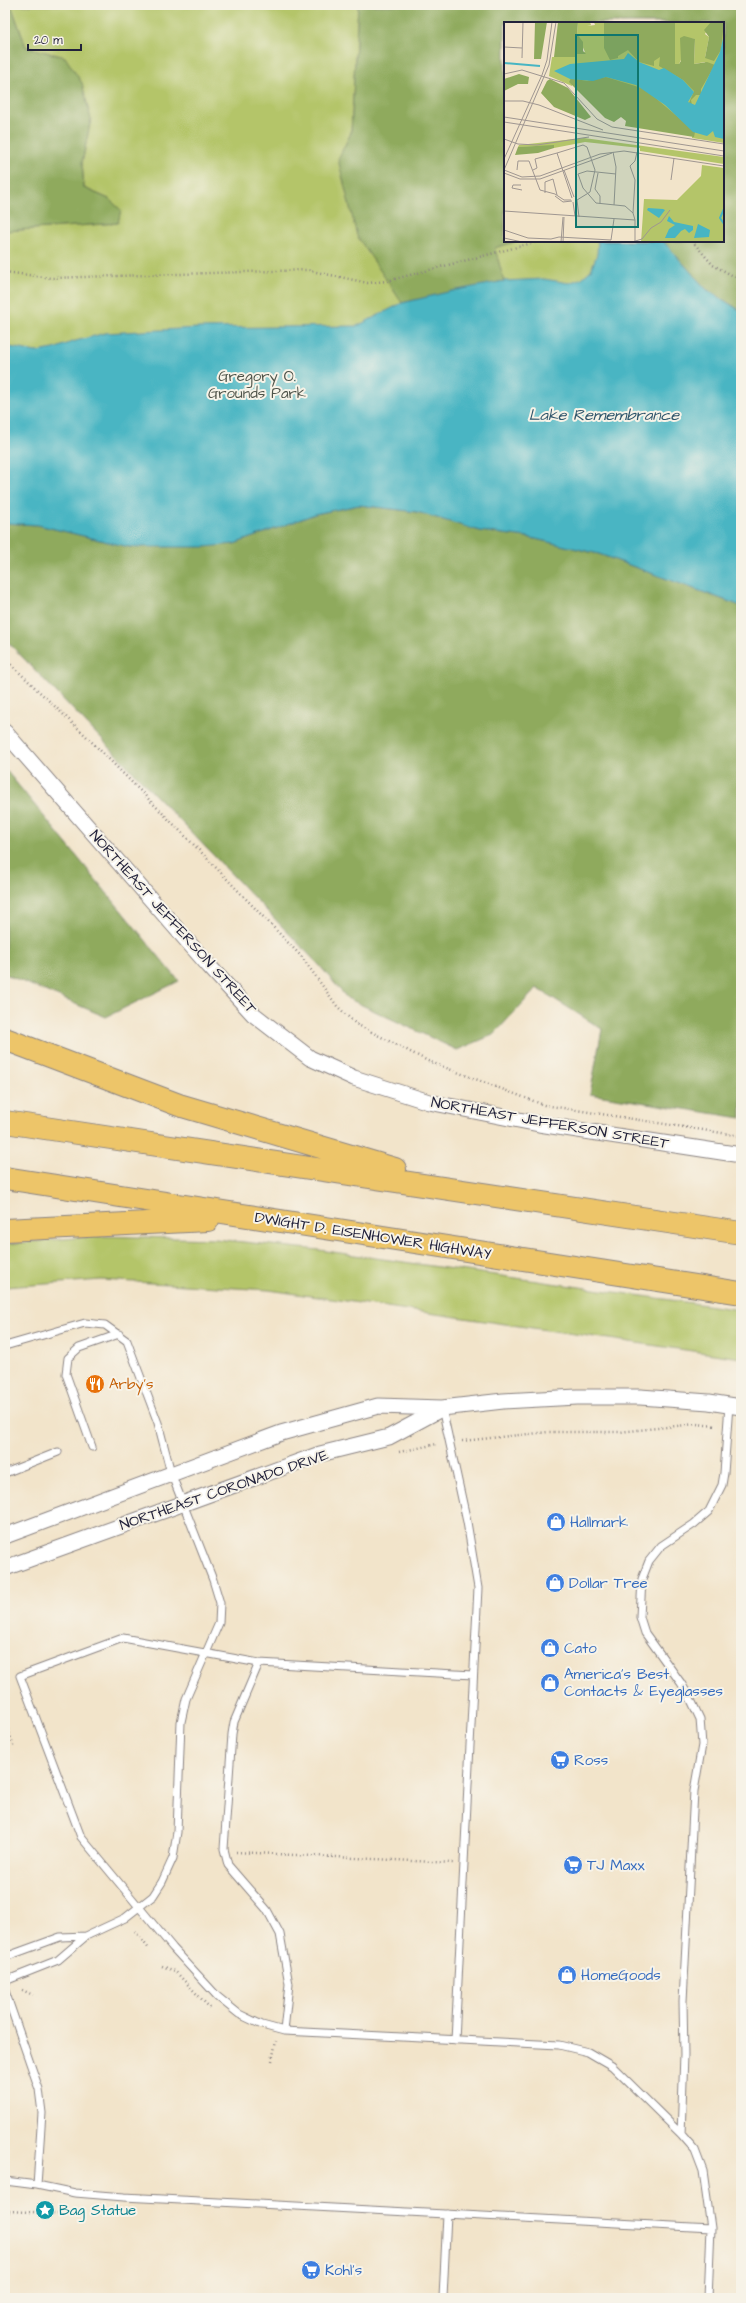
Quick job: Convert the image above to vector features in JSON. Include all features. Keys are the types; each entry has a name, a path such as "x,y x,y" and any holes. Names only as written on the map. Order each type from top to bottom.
{"highway":[{"path":"5,1039 179,1105 471,1192"},
{"path":"5,1122 741,1233"},
{"name":"DWIGHT D. EISENHOWER HIGHWAY","path":"5,1178 741,1293"},
{"path":"5,1230 254,1218"}],"street":[{"name":"NORTHEAST JEFFERSON STREET","path":"5,732 209,966 253,1014 310,1058 354,1078 429,1102 539,1124 741,1155"},
{"name":"NORTHEAST CORONADO DRIVE","path":"5,1536 171,1472 281,1433 378,1406 442,1408 503,1401 577,1397 640,1397 735,1406"},
{"name":"NORTHEAST CORONADO DRIVE","path":"5,1568 320,1454 389,1437 442,1408"}],"lane":[{"path":"5,1346 85,1323 105,1324 127,1341 158,1424 171,1472 220,1603 219,1623 186,1700 182,1722 177,1832 173,1858 162,1882 153,1896 125,1918 86,1936 58,1960 5,1981"},
{"path":"92,1447 66,1374 68,1358 79,1348 119,1334"},
{"path":"681,2134 684,2055 683,2001 692,1822 694,1791 702,1745 700,1719 691,1700 681,1683 645,1632 640,1617 642,1579 649,1562 661,1546 694,1524 709,1511 722,1485 735,1406"},
{"path":"442,1408 477,1575 474,1674 455,2040"},
{"path":"5,1473 58,1452"},
{"path":"474,1674 259,1663 123,1638 20,1676 81,1837 140,1906 173,1948 218,1998 239,2014 262,2025 284,2031 559,2045 588,2052 612,2066 681,2134 695,2150 703,2171 711,2228 708,2298"},
{"path":"259,1663 234,1722 224,1849 228,1865 267,1910 280,1934 289,1984 284,2031"},
{"path":"5,1957 60,1937 86,1936"},
{"path":"5,1991 40,2089 42,2114 37,2185"},
{"path":"5,2181 37,2185 75,2193 117,2196 711,2228"},
{"path":"442,2298 447,2214"}],"path":[{"path":"5,272 51,278 306,270 368,282 387,281 536,242"},
{"path":"693,242 713,265 741,280"},
{"path":"5,659 83,733 301,956 337,1006 356,1024 428,1061 544,1105 741,1136"},
{"path":"464,1440 548,1432 619,1432 696,1424"},
{"path":"393,1453 422,1446"},
{"path":"5,1722 14,1746"},
{"path":"235,1852 464,1864"},
{"path":"135,1931 149,1949"},
{"path":"22,1990 33,1995"},
{"path":"5,2211 80,2214"}],"green space":[{"path":"5,5 11,5 26,47 65,57 82,83 91,119 82,163 84,188 109,199 121,210 118,223 5,231"},
{"name":"Gregory O. Grounds Park","path":"11,5 358,5 351,133 338,160 504,241 504,242 715,242 741,265 741,655 5,541 5,231 118,223 109,199 84,188 82,163 91,119 65,57 26,47"},
{"path":"358,5 741,5 741,311 706,289 664,242 724,242 724,22 504,22 504,242 514,242 495,248 504,281 402,303 357,236 338,159 351,133"},
{"path":"359,505 417,512 480,531 527,537 599,554 741,606 741,1118 590,1094 602,1029 537,988 493,1035 457,1050 347,998 320,966 5,639 5,523 38,525 129,547 234,544 315,514"},
{"path":"5,769 179,981 106,1017 5,974"},
{"path":"98,1236 215,1239 319,1250 741,1310 741,1358 269,1290 101,1280 5,1287 5,1244"}],"water":[{"name":"Lake Remembrance","path":"598,242 664,242 706,289 741,311 741,606 599,554 527,537 480,531 417,512 359,505 315,514 234,544 205,547 129,547 38,525 5,523 5,346 36,352 54,349 72,342 105,333 198,328 357,326 402,303 452,291 504,281 544,279 569,283 582,278 591,270 597,254"}],"place":[{"name":"Arby's","path":"95,1384"},
{"name":"Hallmark","path":"556,1522"},
{"name":"Dollar Tree","path":"555,1583"},
{"name":"Cato","path":"550,1648"},
{"name":"America's Best Contacts & Eyeglasses","path":"550,1683"},
{"name":"Ross","path":"560,1760"},
{"name":"TJ Maxx","path":"573,1865"},
{"name":"HomeGoods","path":"567,1975"},
{"name":"Bag Statue","path":"45,2210"},
{"name":"Kohl's","path":"311,2270"}]}
